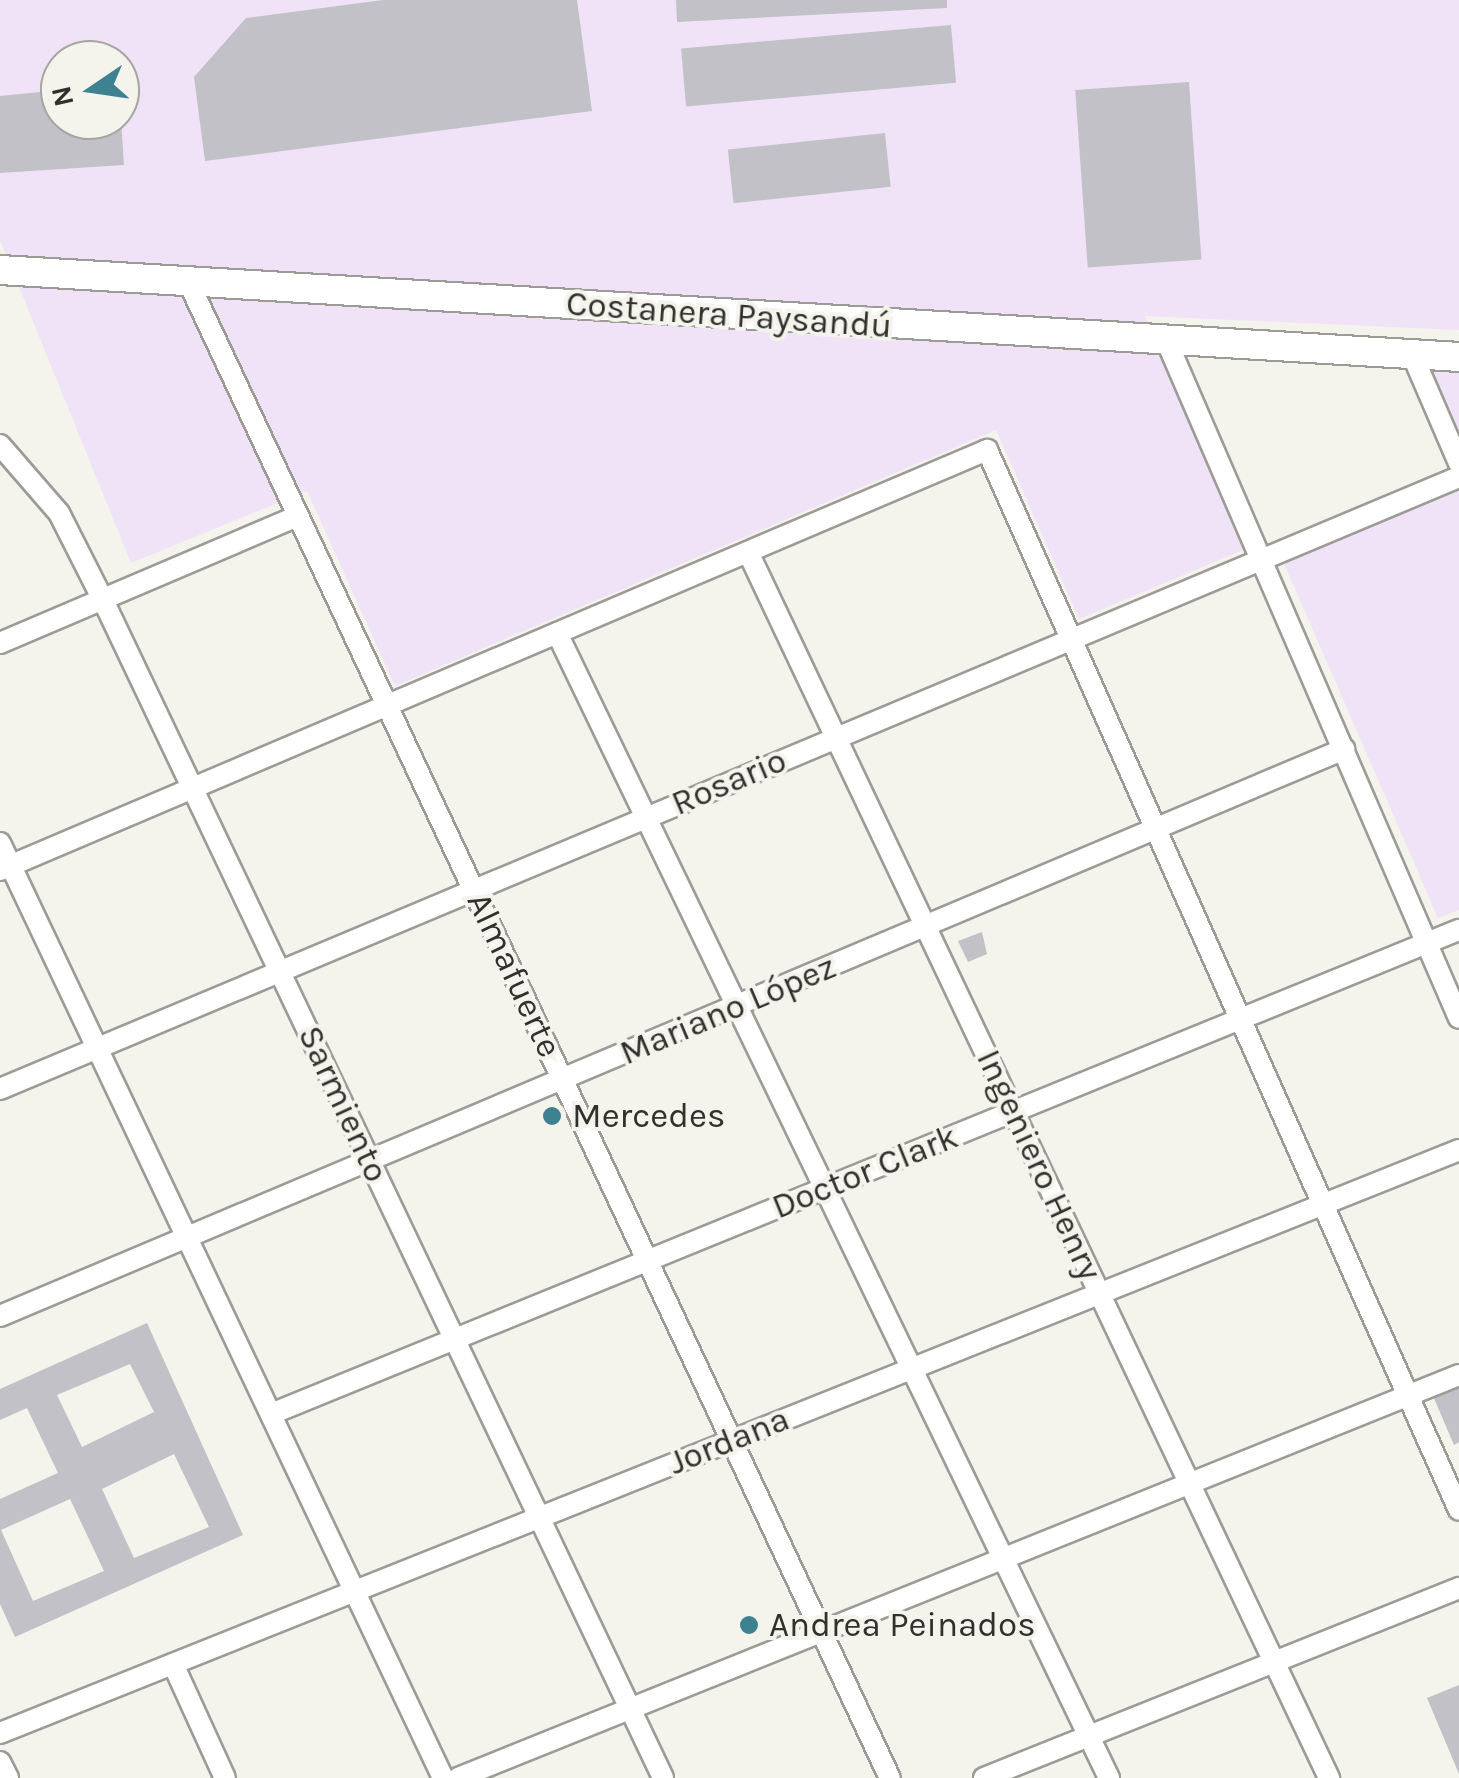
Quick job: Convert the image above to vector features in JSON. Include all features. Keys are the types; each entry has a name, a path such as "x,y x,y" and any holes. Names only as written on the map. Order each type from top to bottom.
{"main road":[{"name":"Costanera Paysandú","path":"0,270 1167,342 1459,356"}],"street":[{"name":"Almafuerte","path":"188,281 890,1778"},
{"path":"1167,342 1459,1018"},
{"path":"1412,354 1459,464"},
{"name":"Sarmiento","path":"0,445 59,513 103,600 662,1778"},
{"path":"5,868 988,450 1459,1510"},
{"name":"Rosario","path":"0,1089 1459,477"},
{"path":"0,643 298,516"},
{"name":"Ingeniero Henry","path":"748,552 1329,1778"},
{"path":"557,633 1109,1778"},
{"name":"Mariano López","path":"0,1316 1344,749"},
{"path":"0,844 5,868 97,1047 443,1778"},
{"name":"Doctor Clark","path":"271,1414 1459,930"},
{"name":"Jordana","path":"0,1733 1459,1150"},
{"path":"458,1778 1459,1376"},
{"path":"984,1778 1459,1588"},
{"path":"174,1664 225,1778"},
{"path":"0,1762 8,1778"}],"shaded area":[{"path":"0,0 1459,0 1459,330 1145,316 1243,550 1079,619 996,430 395,686 307,491 131,563 0,240"},
{"path":"1420,369 1459,372 1459,458"},
{"path":"1459,482 1459,910 1438,918 1283,561"}],"building":[{"path":"383,0 577,0 592,111 205,161 194,77 246,18"},
{"path":"676,0 947,0 947,8 677,22"},
{"path":"951,25 956,83 686,106 681,49"},
{"path":"1189,82 1201,260 1088,268 1075,90"},
{"path":"40,92 40,140 122,140 124,165 0,173 0,96"},
{"path":"885,133 891,187 734,203 728,150"},
{"path":"982,932 987,954 968,962 958,941"},
{"path":"147,1323 243,1535 15,1637 0,1604 0,1499 58,1473 27,1408 0,1420 0,1389","holes":["130,1364 154,1412 82,1447 57,1395","174,1454 209,1527 134,1558 102,1489","70,1499 104,1571 33,1601 1,1530"]},
{"path":"1459,1384 1459,1442 1454,1445 1433,1396"},
{"path":"1459,1685 1459,1774 1427,1698"}],"place":[{"name":"Mercedes","path":"552,1116"},
{"name":"Andrea Peinados","path":"749,1625"}]}
